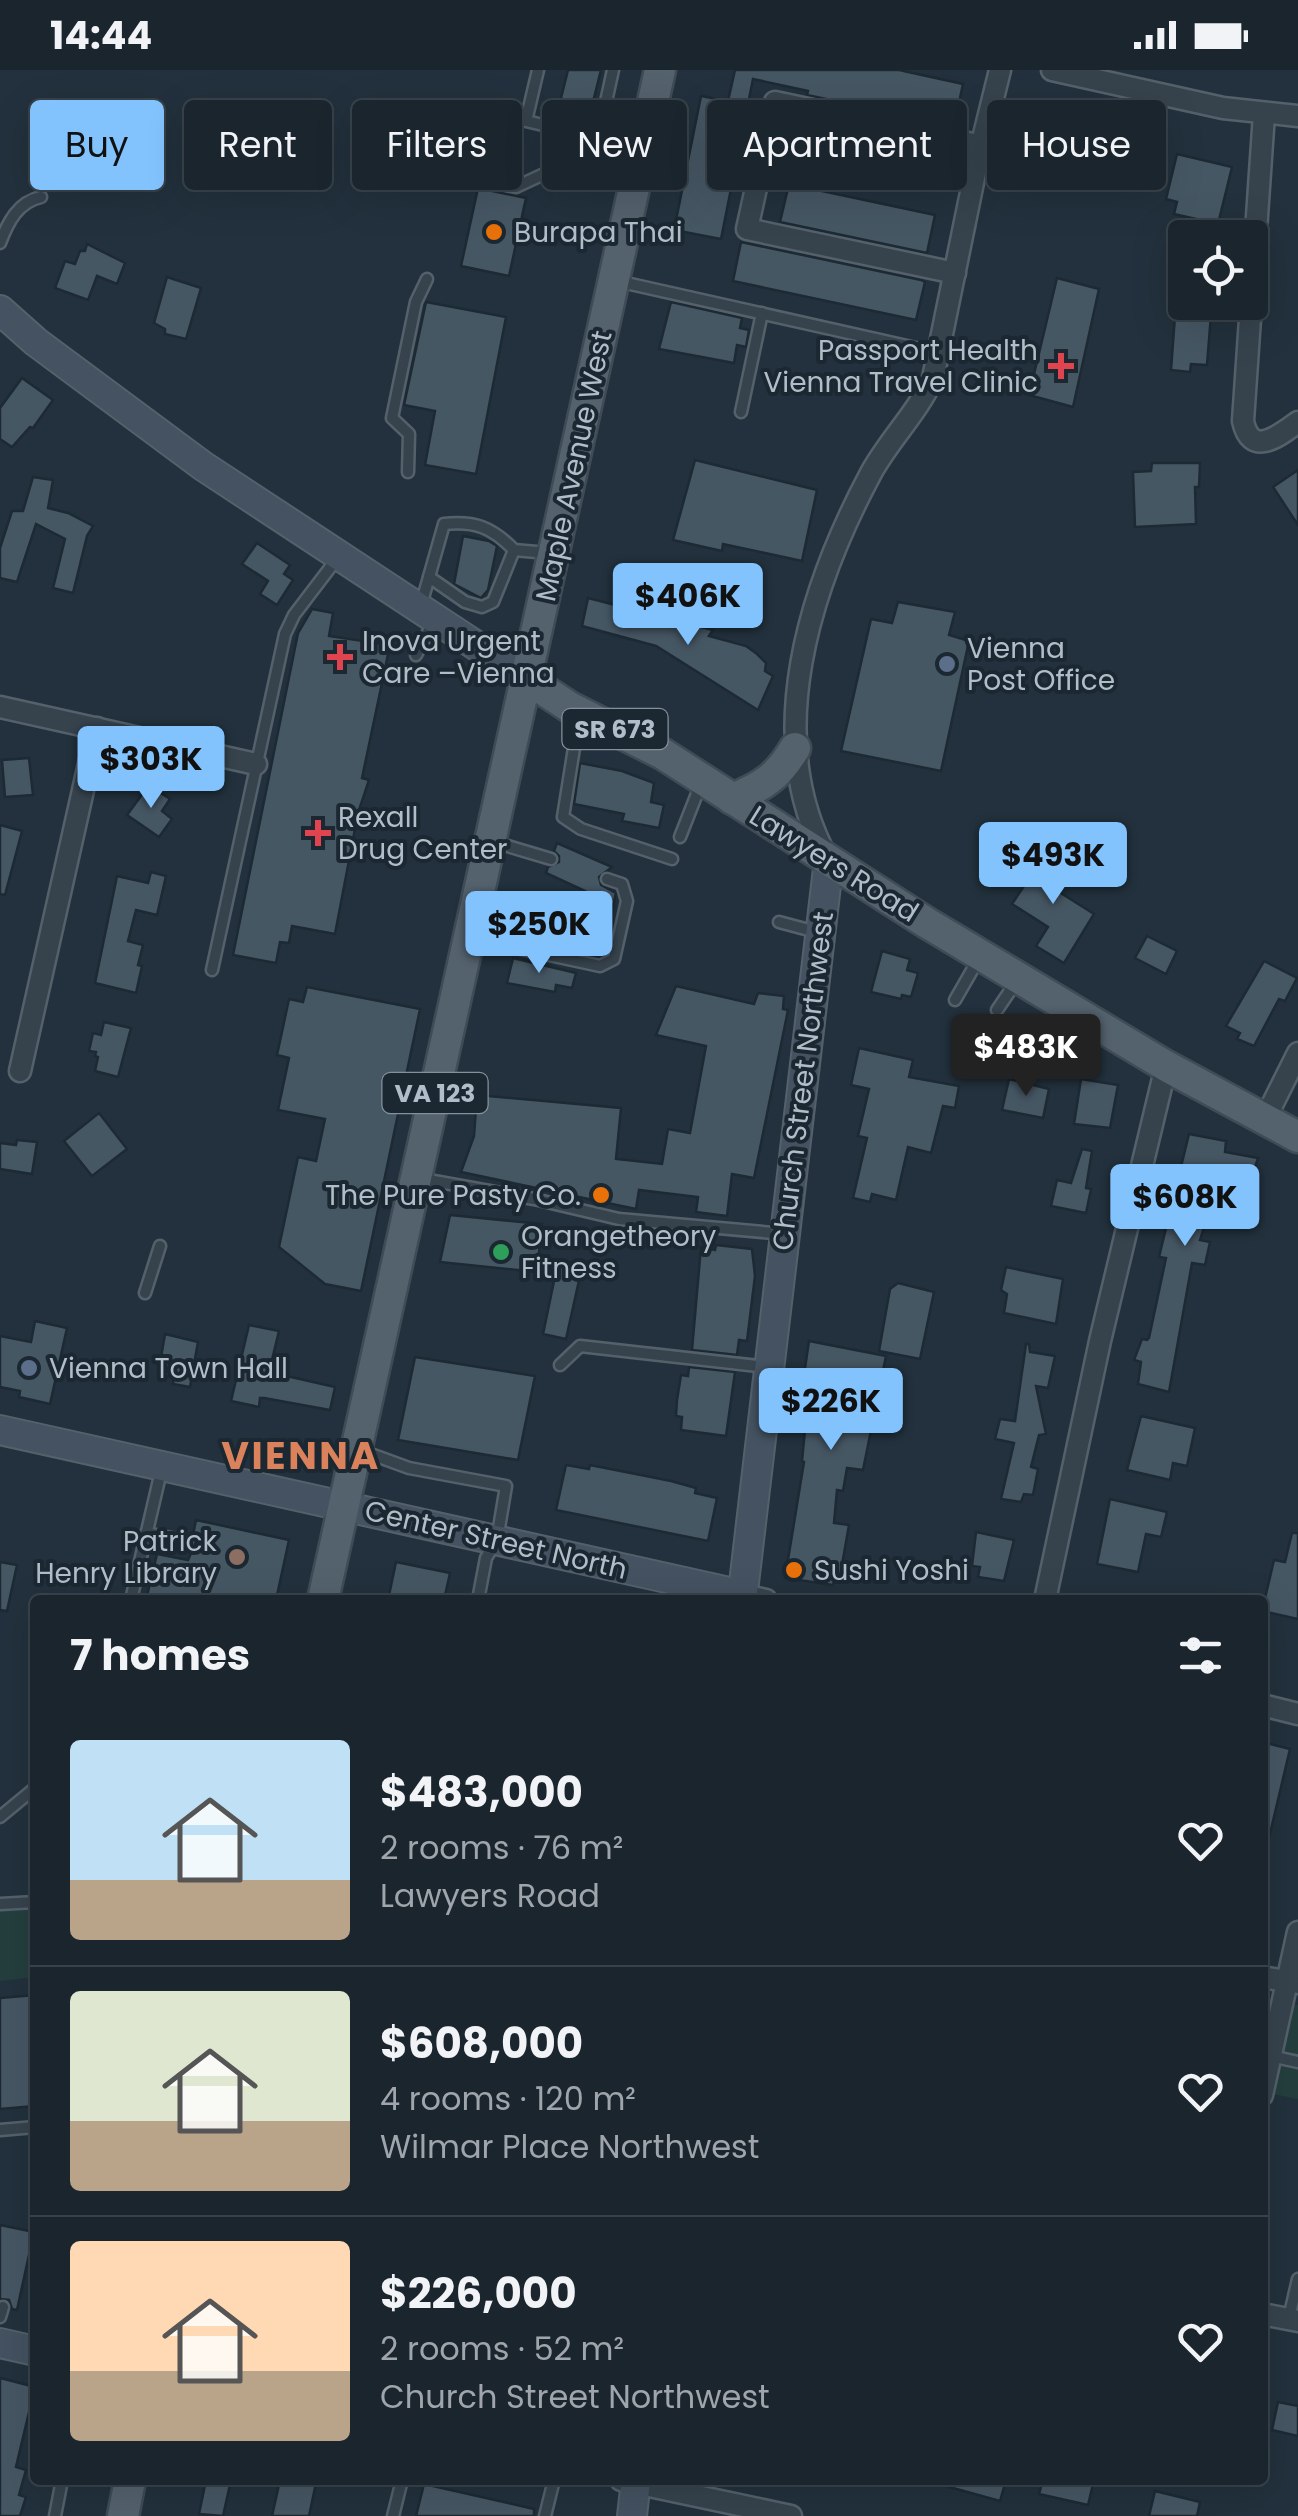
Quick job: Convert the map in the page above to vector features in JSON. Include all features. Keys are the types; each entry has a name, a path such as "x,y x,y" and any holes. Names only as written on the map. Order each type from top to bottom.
{"main road":[{"name":"Maple Avenue West","path":"344,1506 660,70"},
{"name":"Lawyers Road","path":"527,679 580,712 663,754 1166,1066 1298,1137"},
{"path":"732,799 773,778 795,748"},
{"name":"VA 123","path":"324,1595 344,1506"},
{"path":"122,2516 129,2485"}],"street":[{"path":"829,860 809,818 795,748 796,704 811,620 825,576 870,475 926,394 1000,70"},
{"path":"1052,70 1095,74 1224,108 1298,116"},
{"path":"955,272 747,229 751,210 775,102 982,146"},
{"path":"1264,114 1245,431 1252,439 1272,440 1298,422"},
{"path":"0,310 36,342 203,466 527,679"},
{"path":"0,706 256,764"},
{"path":"20,1071 97,728"},
{"name":"Church Street Northwest","path":"750,1595 768,1368 829,860"},
{"path":"1265,1119 1298,1053"},
{"path":"1046,1595 1096,1360 1166,1066"},
{"name":"Center Street North","path":"0,1430 737,1595"},
{"path":"1268,1706 1298,1714"},
{"path":"1268,2066 1292,1981 1298,1932"},
{"path":"1268,2315 1293,2320"},
{"path":"0,2343 30,2350"},
{"path":"631,2485 632,2516"},
{"path":"649,2485 791,2516"}],"lane":[{"path":"538,70 526,121 598,138 613,70"},
{"path":"0,243 18,208 41,197"},
{"path":"408,472 409,434 392,418 416,302 427,278"},
{"path":"614,281 938,353"},
{"path":"740,412 762,312"},
{"path":"416,655 428,612 429,577 444,524 469,522 501,536 514,550 554,554"},
{"path":"429,577 465,602 482,607 493,602 514,550"},
{"path":"212,970 285,634 340,555"},
{"path":"580,712 564,817 580,829 672,859"},
{"path":"680,838 702,780"},
{"path":"492,842 551,859"},
{"path":"470,938 600,966 608,964 614,959 627,900 622,884 608,879"},
{"path":"779,922 821,933"},
{"path":"955,1000 981,954"},
{"path":"997,1010 1019,977"},
{"path":"416,1177 534,1198 618,1219 785,1234"},
{"path":"145,1292 160,1246"},
{"path":"560,1364 580,1346 768,1368"},
{"path":"356,1449 409,1468 506,1486 497,1540 486,1558 479,1595"},
{"path":"132,1595 162,1466"},
{"path":"146,1533 187,1541"},
{"path":"0,1817 30,1792"},
{"path":"0,1904 30,1902"},
{"path":"1270,2056 1298,2062"},
{"path":"0,2130 30,2127"},
{"path":"1293,2320 1298,2280"},
{"path":"55,2516 61,2485"},
{"path":"394,2516 401,2485"},
{"path":"545,2516 553,2485"}],"green space":[{"path":"30,1908 30,1978 0,1981 0,1910"},
{"path":"1268,1999 1298,2005 1298,2099 1268,2093"}],"building":[{"path":"568,70 601,70 594,100 560,100"},
{"path":"735,70 899,70 963,84 960,100 831,100 753,79 749,100 728,100"},
{"path":"701,96 723,100 707,100 707,190 731,190 721,239 674,230 682,190 687,190 687,165"},
{"path":"1177,154 1232,167 1219,220 1174,214 1177,202 1166,199"},
{"name":"Burapa Thai","path":"478,190 526,198 509,276 461,266"},
{"path":"788,190 817,190 935,215 927,253 780,222"},
{"path":"741,242 921,280 925,282 916,320 733,281"},
{"path":"87,244 125,263 117,284 97,276 88,300 55,288 65,261 75,264"},
{"path":"167,277 201,288 186,339 165,334 165,329 154,323"},
{"path":"1057,278 1099,289 1073,407 1029,395"},
{"path":"426,302 506,317 476,474 425,465 435,411 404,405"},
{"path":"671,302 742,318 740,328 749,330 746,347 737,345 734,363 659,349"},
{"path":"1175,320 1211,320 1207,365 1191,364 1190,372 1171,370"},
{"path":"22,378 53,400 33,428 12,447 0,439 0,408"},
{"path":"695,460 817,490 802,561 723,544 722,551 673,540"},
{"path":"1152,463 1200,463 1199,487 1195,487 1196,524 1135,527 1133,472 1151,471"},
{"path":"1298,470 1298,525 1273,487"},
{"path":"33,477 53,480 48,508 93,526 73,593 53,588 65,539 36,524 17,582 0,578 0,548 12,511 23,511"},
{"path":"463,536 497,546 488,590 481,598 454,584"},
{"path":"257,543 290,565 284,574 293,580 277,605 260,594 268,581 242,564"},
{"path":"588,598 713,630 709,636 746,646 766,663 765,671 773,676 758,710 656,646 582,626"},
{"name":"Vienna Post Office","path":"898,602 955,612 949,635 969,641 941,771 841,751 871,619 892,623"},
{"path":"312,609 333,613 329,636 390,645 362,778 369,780 358,813 335,934 292,926 289,943 280,942 276,963 233,955 298,633"},
{"path":"29,758 33,795 5,797 2,760"},
{"path":"580,763 622,771 654,783 651,802 664,805 659,828 622,821 624,814 574,804"},
{"path":"149,785 170,799 162,811 172,819 159,837 127,815"},
{"path":"0,825 22,831 5,895 0,894"},
{"path":"557,843 612,867 599,877 601,885 616,893 602,955 570,948 585,891 546,873 548,867 559,862 554,851"},
{"path":"1051,845 1065,855 1056,868 1067,875 1056,890 1094,914 1064,963 1036,946 1048,927 1012,904"},
{"path":"151,872 166,876 157,915 136,910 128,941 143,945 136,993 95,983 117,876 148,883"},
{"path":"1147,936 1177,951 1166,974 1135,958"},
{"path":"882,951 910,959 907,970 918,973 911,997 902,995 901,999 871,992"},
{"path":"513,958 576,973 572,988 556,985 555,992 507,983"},
{"path":"1264,961 1297,978 1285,1001 1279,999 1254,1046 1237,1039 1240,1033 1226,1026"},
{"path":"676,986 754,1004 758,993 784,996 783,1009 788,1010 754,1178 732,1174 727,1216 696,1212 698,1197 639,1190 636,1209 461,1172 474,1136 477,1095 621,1108 616,1159 662,1164 668,1129 690,1133 706,1046 656,1035"},
{"path":"307,987 420,1009 361,1291 325,1284 279,1247 298,1157 316,1161 325,1119 278,1110 289,1058 277,1055 289,999 303,1002"},
{"path":"104,1022 131,1028 118,1077 95,1071 98,1057 96,1052 89,1051 93,1033 101,1035"},
{"path":"859,1048 913,1060 909,1077 959,1086 955,1108 943,1106 931,1153 908,1147 896,1200 872,1194 870,1202 853,1198 867,1138 858,1136 869,1089 851,1085"},
{"path":"1009,1079 1049,1089 1043,1118 1002,1110"},
{"path":"1081,1079 1118,1085 1110,1128 1074,1124"},
{"path":"99,1113 127,1149 92,1176 64,1141"},
{"path":"1189,1134 1226,1141 1225,1152 1258,1158 1251,1180 1221,1174 1200,1240 1210,1242 1205,1265 1192,1263 1169,1392 1138,1384 1141,1362 1134,1360 1142,1339 1149,1338 1166,1258 1159,1257"},
{"path":"17,1140 37,1142 32,1174 0,1169 0,1143 16,1145"},
{"path":"1082,1149 1092,1151 1086,1213 1051,1206 1057,1180 1071,1183"},
{"path":"450,1215 542,1224 537,1272 440,1262"},
{"path":"716,1245 752,1249 755,1276 747,1341 739,1340 737,1355 692,1350 701,1247 715,1250"},
{"path":"558,1262 582,1267 566,1339 543,1334"},
{"path":"1006,1267 1063,1279 1056,1324 1004,1313 1007,1294 1001,1290"},
{"path":"898,1283 934,1292 920,1359 879,1351 890,1289"},
{"name":"Vienna Town Hall","path":"35,1321 67,1328 50,1404 19,1397 20,1391 0,1387 0,1336 31,1342"},
{"path":"249,1325 279,1331 269,1372 335,1387 330,1410 264,1398 260,1398 259,1407 231,1401"},
{"path":"165,1334 198,1342 190,1387 173,1384 174,1377 158,1375"},
{"path":"809,1341 886,1356 863,1470 847,1468 843,1491 837,1490 834,1523 849,1525 839,1582 834,1581 833,1585 785,1578 804,1462 805,1430 796,1429"},
{"path":"1026,1344 1030,1352 1055,1356 1048,1388 1036,1386 1046,1434 1039,1435 1031,1467 1038,1469 1033,1495 1024,1494 1021,1502 1001,1499 1014,1443 995,1439 1000,1419 1015,1421"},
{"path":"415,1357 535,1376 518,1460 398,1440"},
{"path":"689,1367 735,1372 726,1436 681,1430 682,1417 676,1416 677,1400 681,1375 688,1376"},
{"path":"1141,1416 1195,1428 1187,1466 1173,1463 1170,1480 1127,1470"},
{"path":"566,1465 589,1469 590,1465 671,1481 717,1498 708,1541 556,1510"},
{"path":"1110,1499 1167,1512 1161,1537 1146,1534 1138,1572 1097,1564"},
{"name":"Patrick Henry Library","path":"196,1520 289,1540 277,1595 147,1595 157,1554 188,1560 195,1544"},
{"path":"976,1532 1014,1540 1004,1581 978,1577 980,1567 972,1566"},
{"path":"1292,1533 1298,1533 1298,1619 1268,1612 1266,1595 1274,1560 1285,1562"},
{"path":"0,1562 17,1565 7,1611 0,1610"},
{"path":"396,1562 450,1573 445,1595 389,1595"},
{"path":"1268,1744 1290,1749 1268,1838"},
{"path":"30,1995 30,2106 0,2109 0,1998"},
{"path":"0,2225 30,2231 30,2250 17,2310 12,2309 9,2300 0,2299"},
{"path":"0,2378 30,2386 30,2408 16,2467 26,2470 19,2495 26,2497 20,2516 0,2516"},
{"path":"1278,2402 1298,2406 1298,2436 1272,2430"},
{"path":"205,2485 230,2485 223,2516 199,2514"},
{"path":"279,2485 316,2485 309,2516 272,2516"},
{"path":"424,2485 534,2509 534,2516 416,2516"},
{"path":"942,2485 1005,2485 1000,2501"},
{"path":"1042,2485 1093,2485 1088,2505 1039,2494"},
{"path":"1155,2491 1200,2502 1197,2516 1149,2516"}],"place":[{"name":"Burapa Thai","path":"494,232"},
{"name":"Passport Health Vienna Travel Clinic","path":"1061,366"},
{"name":"Inova Urgent Care –Vienna","path":"340,657"},
{"name":"Vienna Post Office","path":"947,664"},
{"name":"Rexall Drug Center","path":"318,833"},
{"name":"The Pure Pasty Co.","path":"601,1195"},
{"name":"Orangetheory Fitness","path":"501,1252"},
{"name":"Vienna Town Hall","path":"29,1368"},
{"name":"Patrick Henry Library","path":"237,1557"},
{"name":"Sushi Yoshi","path":"794,1570"}],"district":[{"name":"VIENNA","path":"301,1455"}]}
